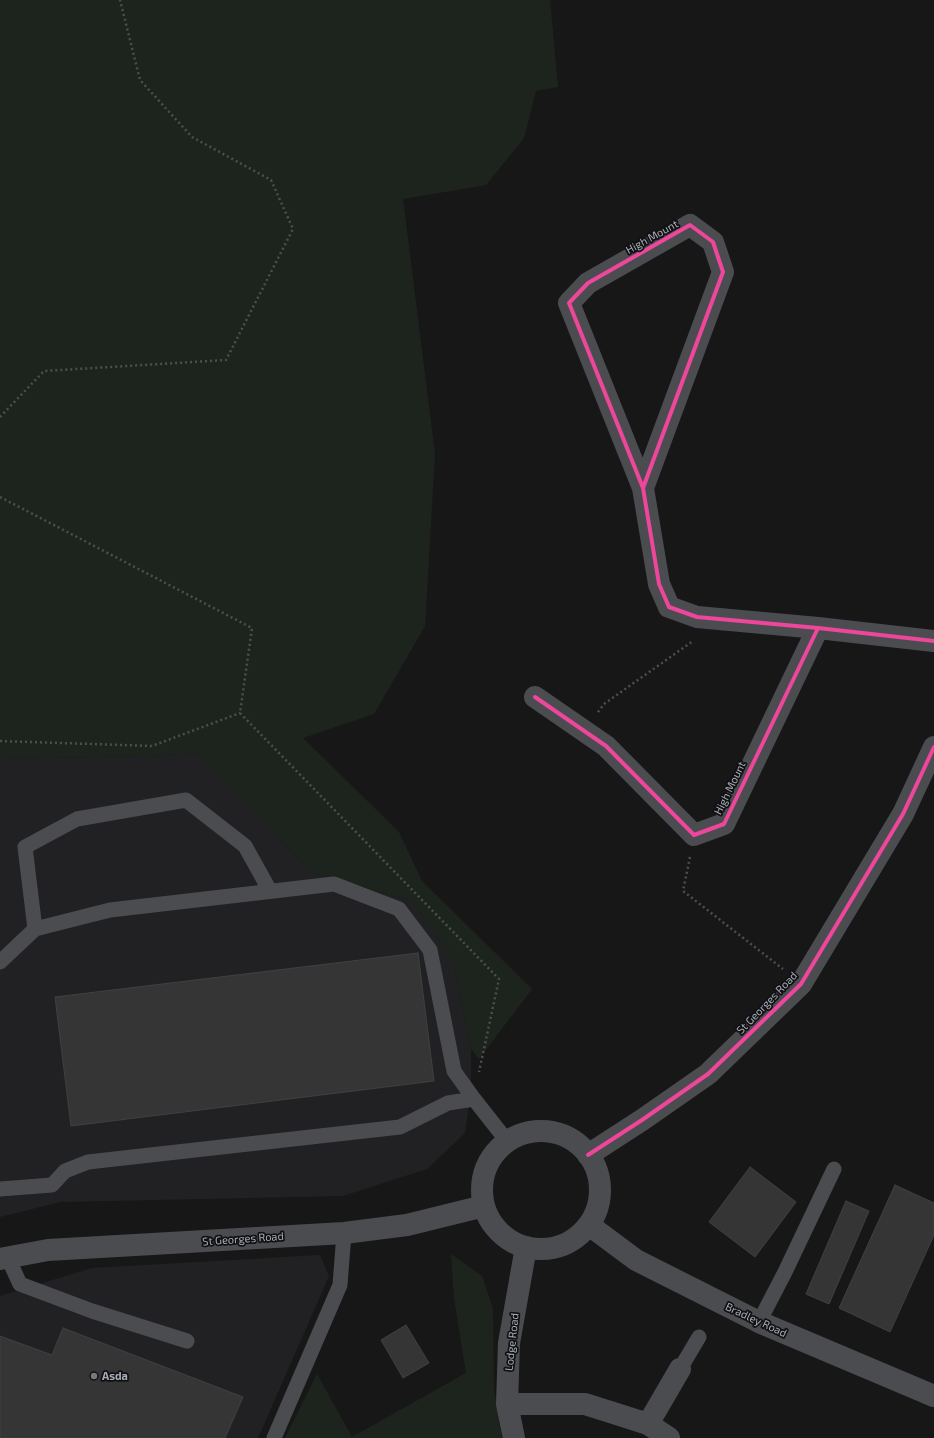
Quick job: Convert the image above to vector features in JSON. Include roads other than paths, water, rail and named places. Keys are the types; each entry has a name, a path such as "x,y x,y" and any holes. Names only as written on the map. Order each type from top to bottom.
{"street":[{"name":"High Mount","path":"643,488 723,272 713,242 690,226 588,283 569,303 643,488 659,584 669,607 696,617 818,628 934,641"},
{"name":"High Mount","path":"535,697 606,746 694,835 724,824 818,628"},
{"name":"St Georges Road","path":"588,1155 642,1120 708,1074 801,984 903,814 934,747"},
{"path":"541,1131 559,1134 575,1142 588,1155 597,1171 600,1190 597,1208 589,1225 577,1237 561,1246 544,1249 526,1247 507,1239 492,1224 484,1206 482,1187 485,1169 494,1154 507,1141 524,1134 541,1131"},
{"name":"St Georges Road","path":"4,1258 48,1250 344,1233 407,1225 484,1206"},
{"name":"Bradley Road","path":"589,1225 636,1260 759,1322 934,1396"},
{"name":"Lodge Road","path":"514,1438 507,1404 509,1343 526,1247"},
{"path":"648,1424 680,1369"},
{"path":"507,1404 585,1404 648,1424 669,1438"}],"lane":[{"path":"34,929 25,847 76,818 186,800 245,846 270,891"},
{"path":"0,962 34,929 110,910 334,884 399,909 430,950 454,1071 507,1141"},
{"path":"0,1189 52,1186 65,1171 88,1162 400,1127 448,1103 474,1099"},
{"path":"759,1322 785,1272 834,1169"},
{"path":"274,1438 340,1285 344,1233"},
{"path":"4,1258 20,1284 92,1311 187,1341"},
{"path":"680,1369 699,1337"}],"place":[{"name":"Asda","path":"94,1376"}]}
